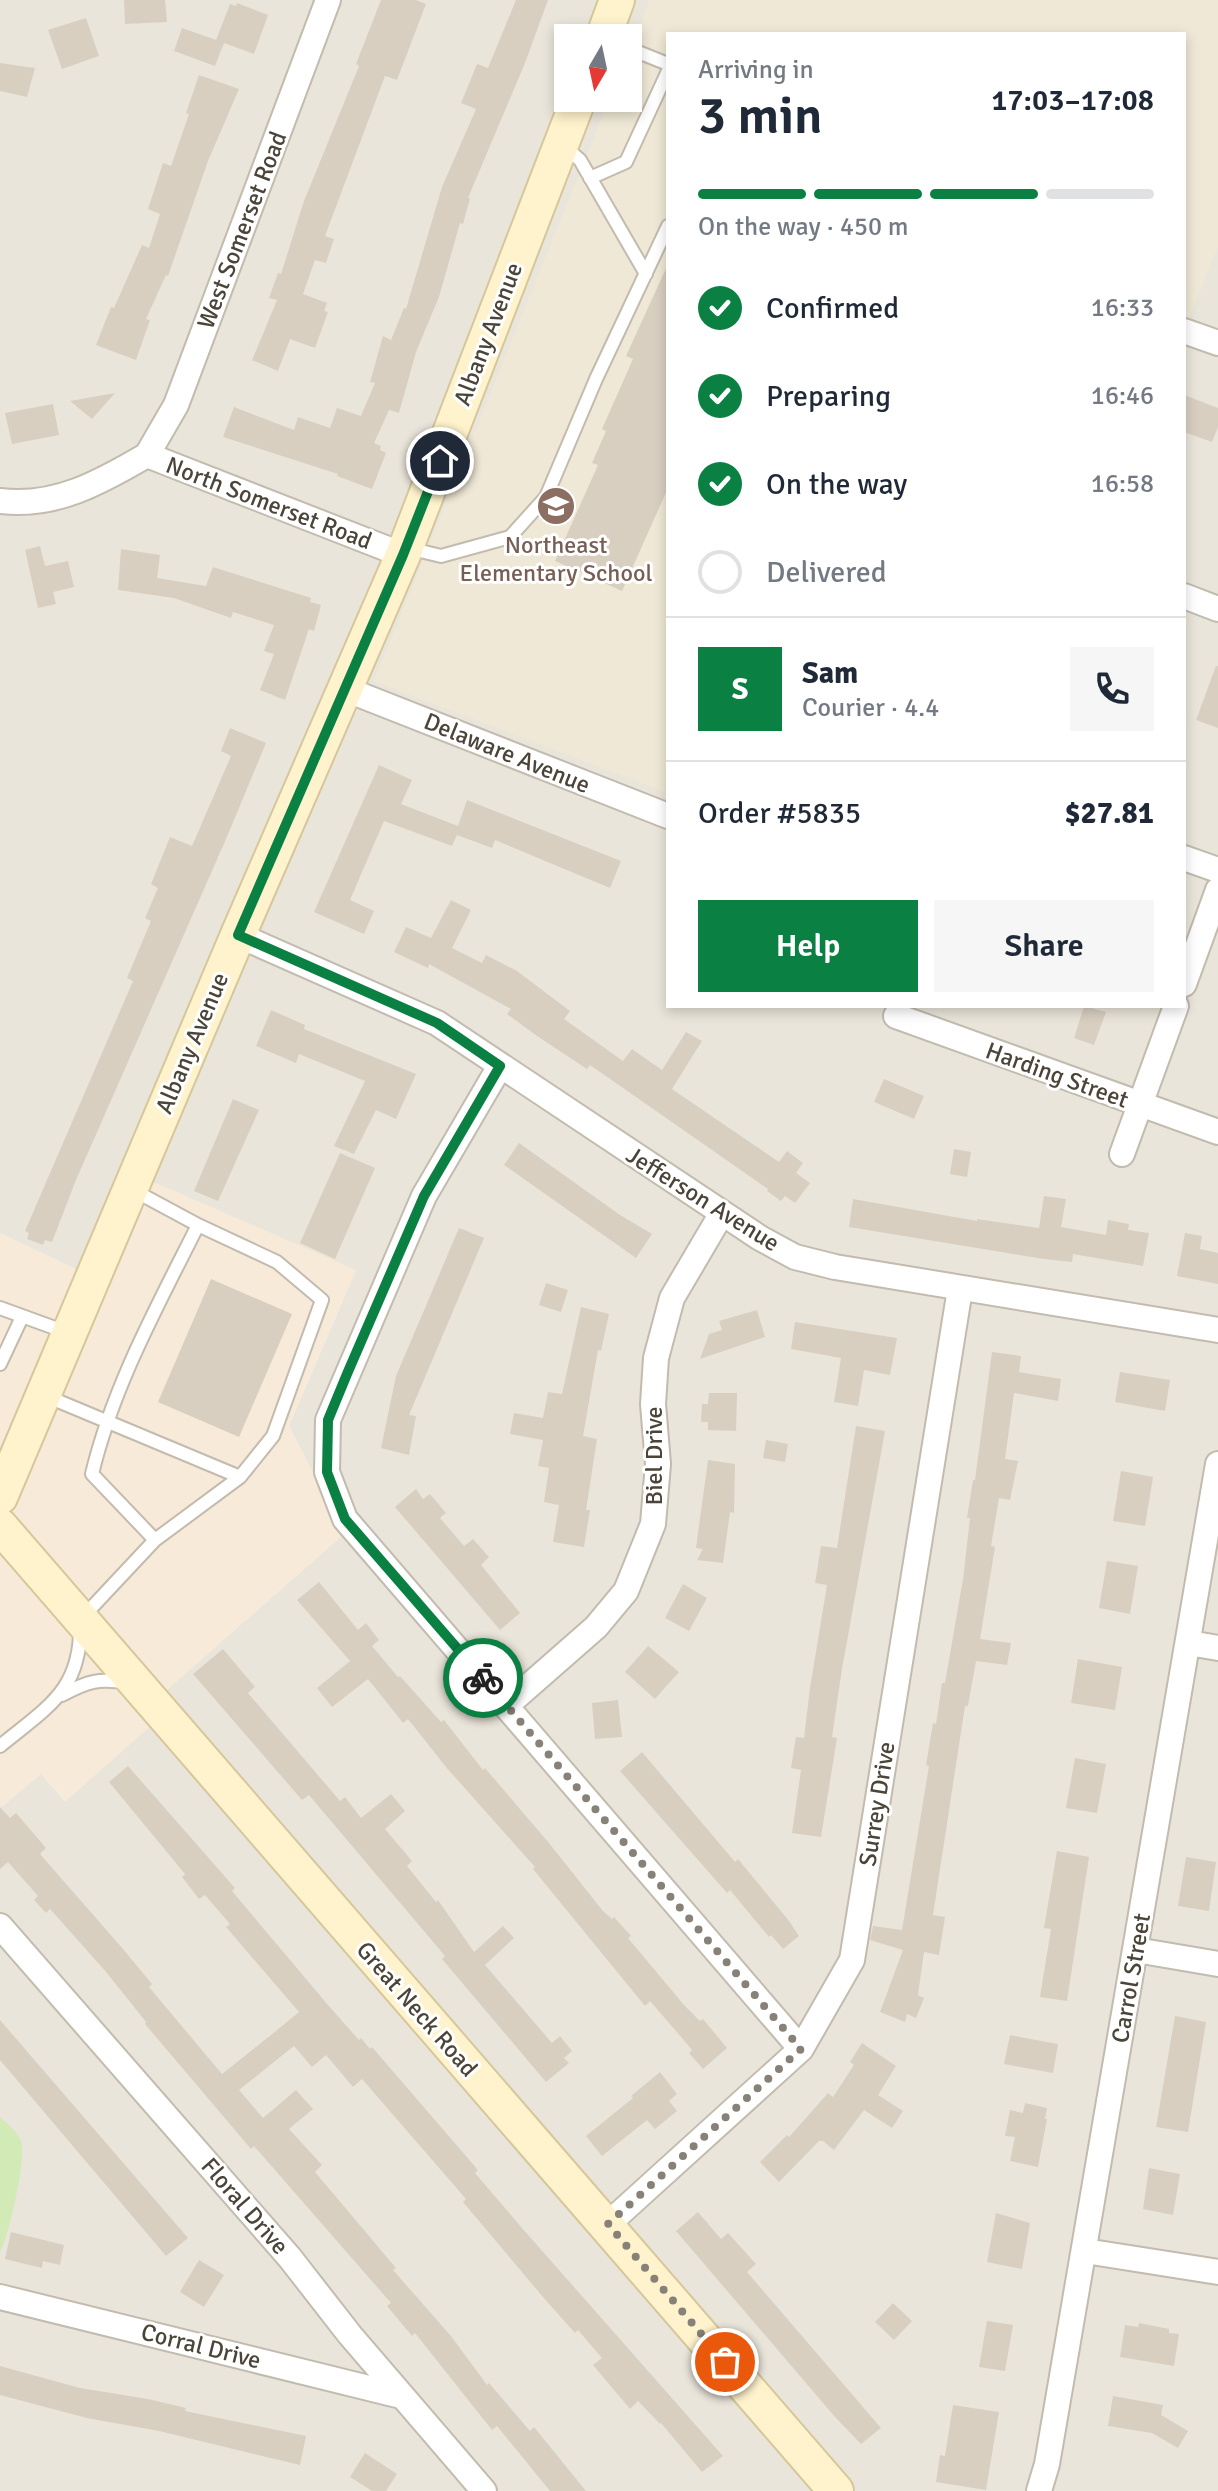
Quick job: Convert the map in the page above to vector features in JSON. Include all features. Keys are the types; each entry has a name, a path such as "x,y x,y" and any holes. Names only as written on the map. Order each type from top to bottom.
{"street":[{"name":"West Somerset Road","path":"147,455 176,405 328,0"},
{"path":"608,24 617,0"},
{"name":"Albany Avenue","path":"0,1497 405,551 574,112"},
{"path":"1186,332 1218,343"},
{"name":"North Somerset Road","path":"0,501 55,500 101,481 147,455 405,551"},
{"path":"1186,597 1218,609"},
{"name":"Delaware Avenue","path":"345,689 666,815"},
{"path":"1186,859 1218,870"},
{"path":"1186,978 1218,890"},
{"name":"Jefferson Avenue","path":"238,935 437,1023 760,1238 795,1257 960,1289 1218,1330"},
{"path":"1122,1154 1175,1008"},
{"name":"Harding Street","path":"896,1016 1218,1132"},
{"path":"500,1066 424,1196 347,1374 328,1420 327,1472 345,1519 801,2049"},
{"name":"Biel Drive","path":"507,1705 596,1627 626,1591 653,1524 658,1464 653,1404 656,1358 672,1298 722,1213"},
{"name":"Surrey Drive","path":"608,2224 801,2049 852,1960 960,1289"},
{"name":"Carrol Street","path":"1039,2491 1047,2464 1085,2251 1218,1464"},
{"name":"Great Neck Road","path":"0,1526 371,1957 608,2224 824,2486"},
{"path":"1189,1643 1218,1648"},
{"name":"Floral Drive","path":"0,1926 280,2246 401,2396 484,2491"},
{"path":"1136,1950 1218,1964"},
{"path":"1085,2251 1218,2272"},
{"name":"Corral Drive","path":"0,2297 401,2396"}],"lane":[{"path":"642,54 666,63"},
{"path":"590,178 626,162 666,75"},
{"path":"562,143 580,160 646,274"},
{"path":"405,551 441,556 510,537 546,497 596,379 666,230"},
{"path":"56,1698 75,1670 81,1643 80,1620 155,1540 240,1477 273,1436 322,1300 277,1262 130,1189"},
{"path":"155,1540 92,1474 108,1421 156,1308 198,1225"},
{"path":"0,1308 69,1333"},
{"path":"0,1364 22,1317"},
{"path":"44,1394 240,1477"},
{"path":"0,1746 56,1698 86,1682 97,1680 135,1684"}],"shaded area":[{"path":"0,0 1218,0 1218,2491 0,2491 0,1808 41,1774 65,1801 146,1708 344,1534 289,1426 356,1270 98,1280 0,1233"},
{"name":"Northeast Elementary School","path":"650,0 1218,0 1218,246 1186,325 1186,32 666,32 666,792 374,681 604,112 642,112 640,24"},
{"path":"140,1176 356,1270 289,1426 344,1534 147,1707 156,1721 66,1801 41,1774 0,1808 0,1233 98,1280"}],"green space":[{"path":"0,2117 21,2141 22,2163 8,2230 0,2252"}],"building":[{"path":"124,0 165,0 167,22 125,24"},
{"path":"381,0 416,0 426,4 397,80 385,76 325,236 334,239 326,263 315,260 303,294 327,303 324,311 328,312 315,348 290,339 278,371 252,360 277,300 269,298 278,273 281,274 304,201 359,66 356,64"},
{"path":"516,0 548,0 468,198 463,224 460,223 439,297 416,352 399,413 389,410 374,443 386,453 372,489 338,474 223,437 234,407 294,430 298,417 330,428 337,408 361,416 375,383 370,382 383,336 391,340 406,309 442,187 476,109 461,103 477,64 488,68"},
{"path":"237,3 268,15 254,54 224,43 215,66 174,51 182,28 216,40 230,4 236,6"},
{"path":"86,18 99,56 62,69 48,30"},
{"path":"0,63 35,68 27,97 0,91"},
{"path":"199,75 239,89 208,161 168,276 146,319 150,320 136,360 96,345 142,245 149,248 160,214 148,209 163,163 171,166"},
{"path":"666,268 666,492 622,591 555,561 598,465 592,463 606,431 602,429 633,359 626,356"},
{"path":"115,393 92,419 70,401"},
{"path":"1186,396 1218,408 1218,427 1212,442 1186,433"},
{"path":"53,404 59,435 12,444 5,413"},
{"path":"40,546 45,566 68,561 74,587 53,592 56,604 38,608 25,550"},
{"path":"121,549 160,555 157,578 206,586 213,567 311,598 310,602 321,605 314,631 309,629 285,700 260,690 274,654 264,651 274,625 233,612 231,618 174,598 118,590"},
{"path":"1218,666 1218,728 1196,720"},
{"path":"230,728 266,743 52,1242 45,1240 43,1245 27,1239 29,1233 25,1231 133,981 127,978 151,921 145,918 158,888 151,884 170,837 192,846 231,756 221,751"},
{"path":"379,765 412,780 401,804 458,826 467,800 621,861 610,888 495,840 492,848 457,835 452,846 384,821 350,900 374,911 364,934 314,912"},
{"path":"451,900 471,910 452,948 482,963 486,955 517,971 570,1011 564,1019 623,1061 632,1049 662,1070 686,1032 702,1041 672,1089 779,1162 787,1151 803,1163 796,1173 810,1183 795,1203 785,1196 781,1201 590,1065 587,1069 537,1036 507,1014 511,1009 429,964 428,968 394,952 406,927 431,938"},
{"path":"1083,1008 1106,1012 1094,1045 1074,1038"},
{"path":"271,1010 305,1025 304,1029 416,1074 396,1119 376,1110 354,1154 334,1146 365,1081 299,1054 296,1063 256,1046"},
{"path":"884,1079 924,1096 914,1119 874,1102"},
{"path":"233,1099 259,1110 218,1201 194,1191"},
{"path":"519,1143 652,1234 636,1258 504,1165"},
{"path":"954,1149 971,1152 967,1177 950,1174"},
{"path":"340,1153 375,1168 335,1259 300,1243"},
{"path":"1044,1196 1066,1199 1061,1227 1106,1235 1108,1220 1129,1224 1128,1230 1149,1233 1143,1266 1073,1254 1072,1262 1044,1259 849,1227 853,1199 977,1221 1039,1228"},
{"path":"459,1228 484,1238 409,1415 416,1416 409,1455 381,1448 396,1376"},
{"path":"1185,1233 1202,1236 1200,1249 1218,1253 1218,1284 1177,1276"},
{"path":"211,1279 292,1314 239,1437 158,1402"},
{"path":"546,1283 568,1290 561,1312 539,1305"},
{"path":"581,1307 609,1314 601,1351 598,1350 583,1436 597,1439 586,1510 590,1510 584,1547 553,1542 559,1505 544,1502 549,1468 538,1466 543,1440 510,1434 514,1413 543,1418 548,1392 562,1394"},
{"path":"757,1310 765,1337 700,1359 709,1334 722,1330 719,1321"},
{"path":"795,1322 897,1338 890,1375 864,1370 858,1406 834,1402 841,1358 791,1349"},
{"path":"992,1352 1021,1356 1019,1372 1061,1379 1058,1401 1014,1393 1005,1459 1018,1461 1010,1500 999,1498 991,1546 995,1547 980,1639 1011,1643 1007,1665 976,1661 968,1706 965,1706 933,1915 945,1917 939,1955 924,1952 918,1995 924,1998 916,2018 907,2014 905,2022 880,2012 903,1950 870,1940 873,1926 902,1930 929,1766 926,1765 933,1723 936,1724 942,1683 945,1683 963,1579 970,1518 967,1518"},
{"path":"1120,1372 1170,1380 1165,1411 1115,1402"},
{"path":"709,1393 737,1393 736,1431 708,1430 708,1422 701,1422 702,1404 708,1404"},
{"path":"856,1426 885,1431 842,1669 832,1737 837,1738 821,1837 792,1833 801,1770 791,1768 796,1737 804,1738 827,1585 815,1583 821,1546 837,1548"},
{"path":"766,1440 788,1444 785,1462 763,1458"},
{"path":"708,1460 735,1464 734,1513 730,1512 723,1563 697,1560 703,1549 696,1548"},
{"path":"1121,1471 1153,1477 1145,1526 1113,1521"},
{"path":"416,1489 423,1499 430,1494 446,1513 440,1518 464,1546 473,1539 489,1557 481,1565 520,1613 500,1630 395,1507"},
{"path":"1107,1561 1138,1566 1130,1614 1099,1608"},
{"path":"319,1582 358,1630 366,1623 379,1640 372,1646 398,1677 441,1722 444,1720 603,1911 612,1919 614,1917 631,1936 628,1938 684,2005 700,2021 703,2019 727,2048 703,2069 689,2053 692,2050 682,2038 650,2001 645,2006 533,1869 535,1867 446,1767 408,1719 403,1723 368,1679 332,1707 317,1688 350,1661 297,1600"},
{"path":"683,1584 707,1598 689,1631 665,1618"},
{"path":"648,1646 679,1672 655,1699 625,1672"},
{"path":"223,1649 255,1687 248,1693 340,1801 345,1797 361,1818 391,1794 405,1811 385,1829 412,1861 407,1866 436,1902 438,1900 474,1952 503,1926 514,1938 485,1965 552,2043 560,2036 572,2051 564,2058 569,2063 546,2082 309,1795 302,1800 193,1674"},
{"path":"1078,1659 1122,1667 1115,1710 1071,1703"},
{"path":"618,1700 622,1737 595,1739 592,1703"},
{"path":"642,1752 789,1921 799,1936 783,1949 730,1890 727,1893 620,1771"},
{"path":"1075,1758 1106,1764 1097,1813 1066,1808"},
{"path":"128,1766 235,1888 232,1891 328,2005 359,2040 361,2038 370,2049 372,2047 478,2170 475,2173 522,2228 723,2456 702,2472 638,2401 630,2409 593,2365 602,2358 543,2297 463,2202 466,2199 362,2079 353,2087 326,2055 312,2067 294,2046 239,2090 263,2118 296,2090 313,2109 289,2129 322,2165 315,2172 396,2268 393,2270 451,2336 487,2385 489,2383 530,2431 534,2427 586,2491 550,2491 497,2426 492,2430 415,2333 412,2336 387,2306 391,2303 254,2146 251,2149 145,2024 107,1973 50,1909 46,1913 34,1900 38,1896 8,1862 0,1869 0,1807 10,1818 16,1813 46,1848 40,1854 152,1984 149,1987 222,2074 271,2035 299,2012 226,1927 230,1924 205,1895 199,1899 182,1877 185,1874 109,1782"},
{"path":"1057,1851 1089,1857 1067,2001 1040,1997 1051,1929 1044,1928"},
{"path":"1186,1857 1216,1862 1209,1911 1178,1906"},
{"path":"1175,2016 1206,2022 1188,2132 1156,2127"},
{"path":"0,2020 188,2238 166,2256 0,2060"},
{"path":"1010,2035 1058,2044 1053,2073 1004,2064"},
{"path":"862,2043 896,2066 878,2095 903,2111 892,2128 864,2110 834,2150 819,2141 779,2182 760,2162 787,2135 789,2137 828,2093 833,2097 854,2065 850,2062"},
{"path":"660,2072 677,2094 669,2101 677,2111 655,2129 647,2120 602,2156 586,2136"},
{"path":"1025,2103 1047,2108 1038,2167 1010,2161 1015,2137 1005,2136 1010,2110 1023,2113"},
{"path":"1149,2168 1180,2174 1173,2215 1143,2209"},
{"path":"698,2212 721,2239 728,2233 756,2264 747,2272 881,2428 861,2444 676,2231"},
{"path":"996,2213 1030,2223 1022,2269 987,2262"},
{"path":"11,2232 64,2245 60,2265 43,2261 42,2268 5,2259"},
{"path":"199,2260 224,2275 204,2307 180,2292"},
{"path":"893,2303 912,2321 894,2340 875,2322"},
{"path":"987,2321 1013,2325 1005,2371 979,2367"},
{"path":"1139,2323 1179,2334 1174,2366 1120,2357 1125,2325 1138,2327"},
{"path":"0,2366 80,2388 148,2399 186,2408 185,2411 306,2436 300,2465 159,2431 87,2418 0,2395"},
{"path":"1113,2396 1163,2405 1161,2415 1188,2431 1178,2448 1152,2433 1108,2426"},
{"path":"953,2405 999,2412 986,2490 936,2482 940,2455 945,2456"},
{"path":"365,2453 397,2474 386,2491 372,2491 350,2477"}],"way so far":[{"path":"483,1678 801,2049 608,2224 725,2362"}],"place":[{"name":"Northeast Elementary School","path":"556,506"}],"route":[{"path":"440,461 403,555 238,935 437,1023 500,1066 424,1196 328,1420 327,1472 345,1519 483,1678"}]}
